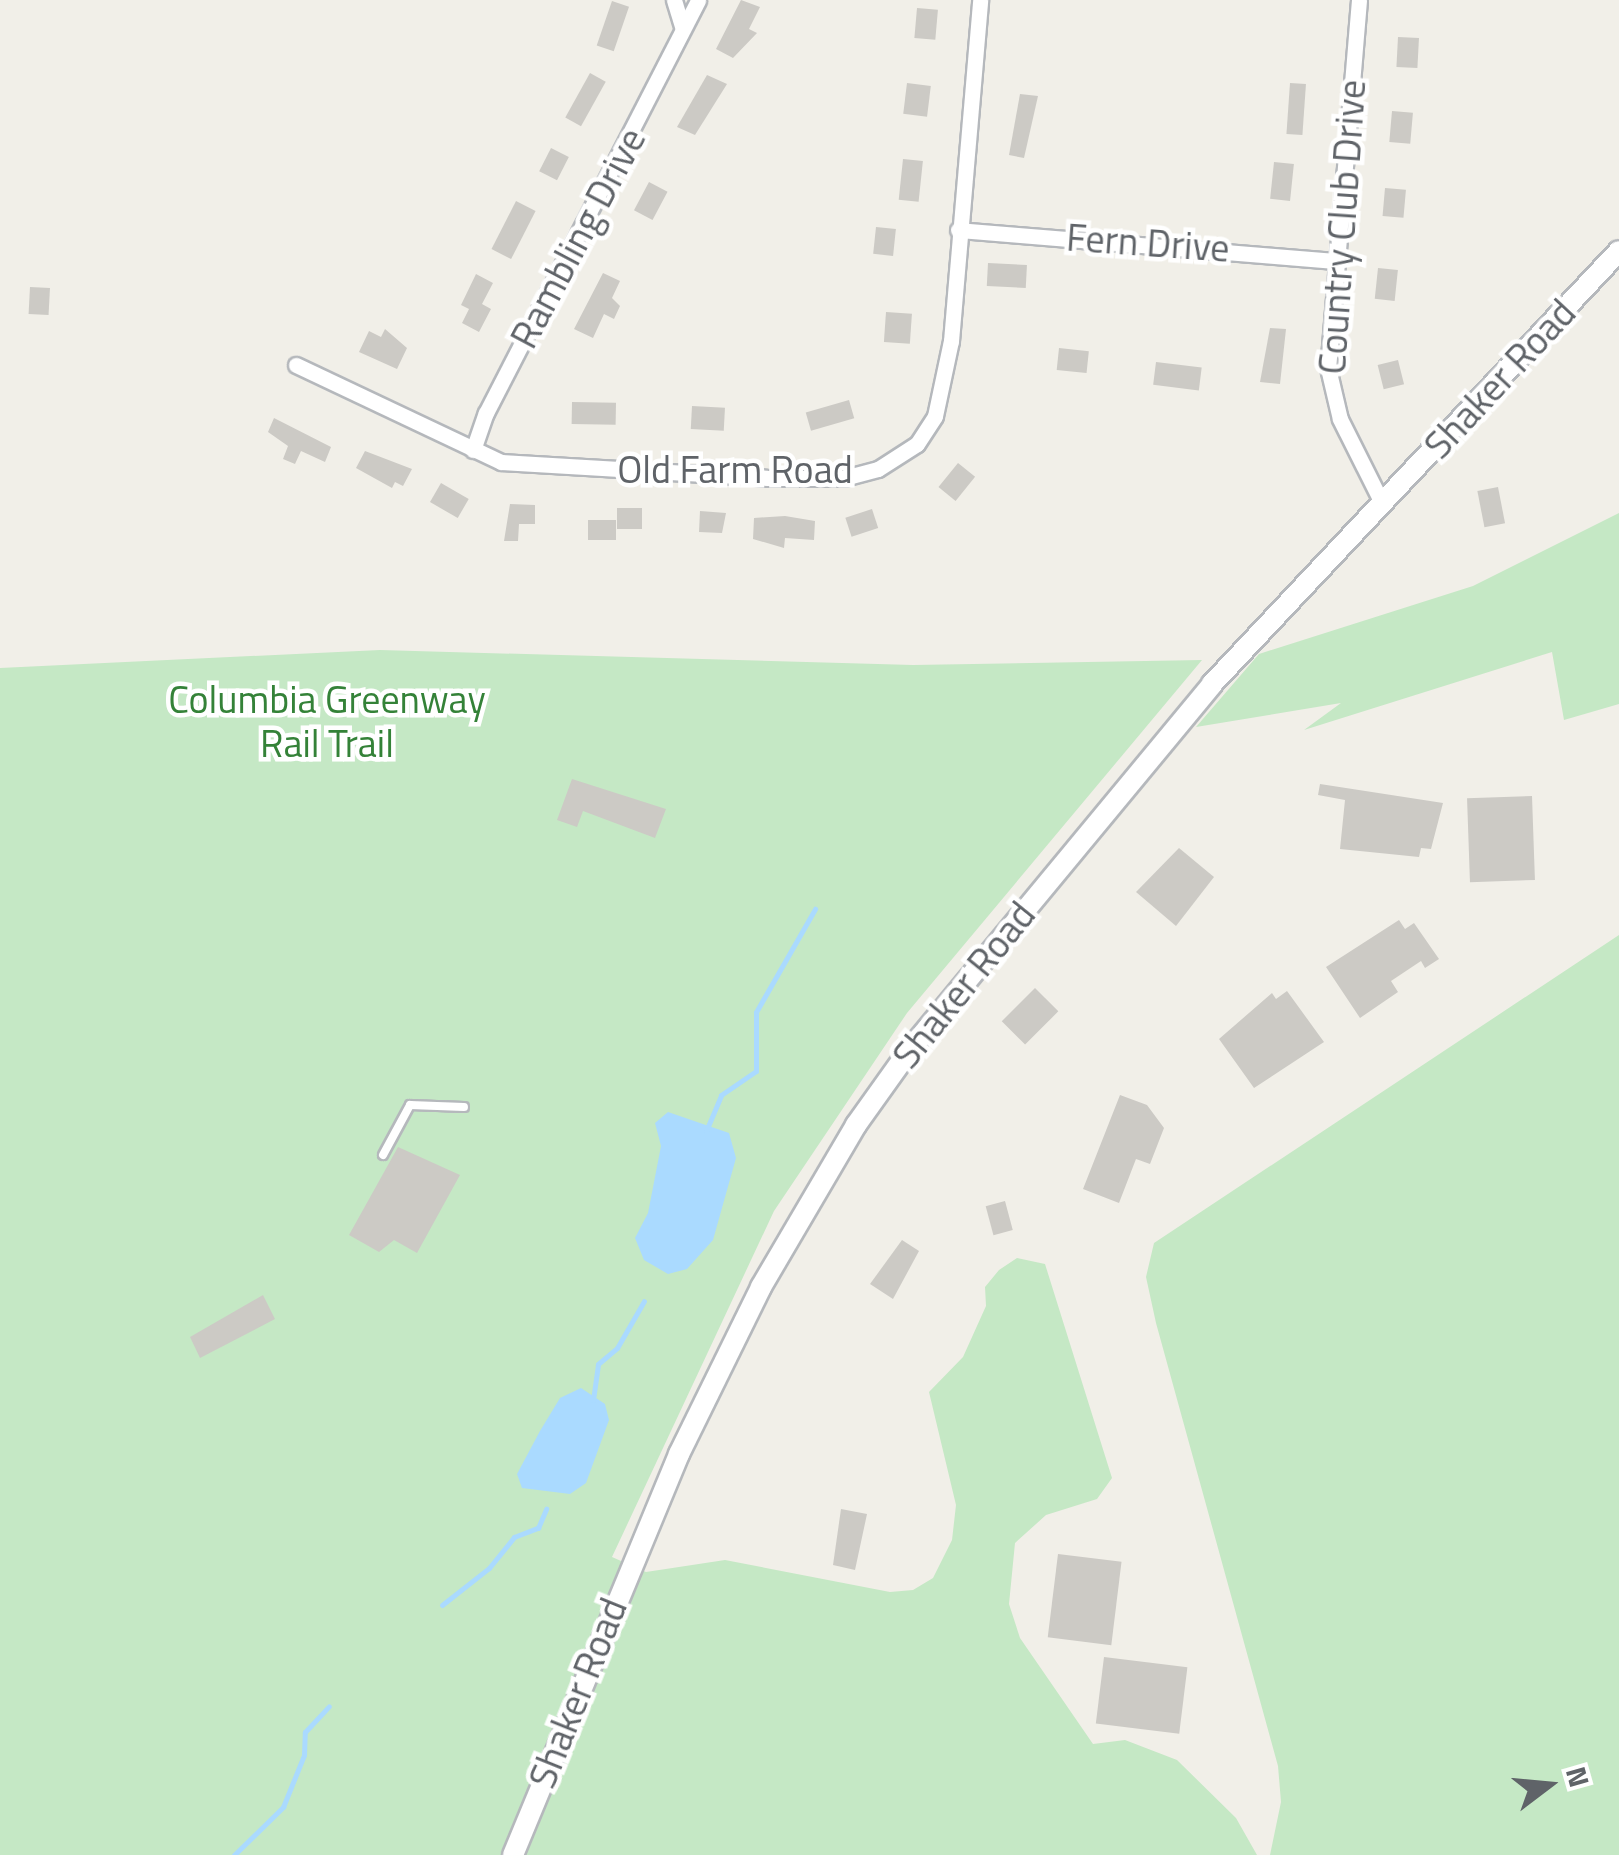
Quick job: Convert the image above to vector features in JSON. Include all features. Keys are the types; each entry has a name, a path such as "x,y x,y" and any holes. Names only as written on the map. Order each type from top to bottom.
{"street":[{"path":"674,0 682,27"},
{"name":"Rambling Drive","path":"474,450 486,413 698,0"},
{"name":"Old Farm Road","path":"296,366 474,450 530,465 844,478 878,469 917,444 934,416 951,340 980,0"},
{"name":"Country Club Drive","path":"1359,0 1336,260 1331,393 1382,503"},
{"name":"Fern Drive","path":"958,230 1336,260"},
{"name":"Shaker Road","path":"513,1855 680,1454 818,1180 908,1052 1152,754 1619,251"}],"lane":[{"path":"383,1155 410,1105 464,1107"}],"green space":[{"path":"1619,513 1619,704 1564,720 1552,652 1304,730 1341,703 1196,727 1259,654 1473,586"},
{"name":"Columbia Greenway Rail Trail","path":"380,650 913,665 1202,660 907,1013 774,1211 612,1557 646,1572 725,1560 890,1592 913,1590 933,1578 952,1540 956,1505 929,1392 963,1357 986,1306 985,1287 999,1270 1017,1258 1045,1264 1112,1478 1097,1499 1046,1515 1015,1543 1009,1604 1020,1638 1093,1744 1125,1740 1177,1760 1236,1818 1257,1855 0,1855 0,668"},
{"path":"1619,935 1619,1855 1270,1855 1281,1802 1278,1766 1156,1323 1146,1277 1154,1243"}],"water":[{"path":"668,1112 729,1133 736,1158 713,1240 687,1269 668,1274 644,1260 635,1238 648,1213 661,1146 655,1123"},
{"path":"581,1388 605,1404 609,1420 586,1483 570,1494 522,1488 517,1474 540,1431 560,1398"}],"building":[{"path":"741,0 760,7 749,29 757,33 733,58 716,49"},
{"path":"612,1 629,7 614,51 597,45"},
{"path":"917,8 938,10 935,40 914,38"},
{"path":"1398,37 1419,38 1417,68 1396,67"},
{"path":"590,73 606,82 581,126 565,118"},
{"path":"707,75 727,84 695,135 677,127"},
{"path":"907,83 931,86 927,117 903,114"},
{"path":"1290,83 1306,84 1302,135 1286,134"},
{"path":"1020,94 1038,96 1024,158 1009,155"},
{"path":"1392,111 1413,113 1410,144 1389,142"},
{"path":"551,148 569,157 557,180 539,171"},
{"path":"903,159 923,161 919,202 899,200"},
{"path":"1274,162 1294,164 1290,201 1270,199"},
{"path":"649,182 668,192 653,220 634,210"},
{"path":"1385,188 1406,190 1403,218 1383,216"},
{"path":"516,201 536,211 511,259 491,249"},
{"path":"876,227 896,229 893,256 873,254"},
{"path":"988,263 1027,265 1026,288 987,286"},
{"path":"1378,268 1398,270 1395,301 1375,299"},
{"path":"603,273 620,281 612,298 620,306 614,319 604,314 593,338 574,329"},
{"path":"476,274 493,283 482,304 491,309 479,332 462,323 469,309 461,305"},
{"path":"30,287 50,288 49,315 29,314"},
{"path":"886,312 912,314 910,344 884,342"},
{"path":"1270,328 1286,329 1280,384 1260,382"},
{"path":"385,329 407,348 397,369 359,352 369,331 381,337"},
{"path":"1059,348 1089,351 1087,373 1057,370"},
{"path":"1398,360 1404,384 1384,389 1378,365"},
{"path":"1156,362 1202,368 1199,390 1153,385"},
{"path":"849,400 854,418 811,431 806,412"},
{"path":"572,402 616,403 616,425 572,424"},
{"path":"692,406 725,408 724,431 691,429"},
{"path":"274,418 331,447 325,462 301,451 295,464 283,459 288,446 268,432"},
{"path":"365,451 412,469 403,486 395,482 392,488 356,468"},
{"path":"958,463 975,477 956,501 938,487"},
{"path":"441,483 469,499 458,518 430,502"},
{"path":"1498,487 1505,523 1484,527 1477,491"},
{"path":"510,504 535,505 535,524 519,524 518,541 504,541"},
{"path":"617,508 642,508 642,529 617,529"},
{"path":"872,509 878,528 852,537 845,518"},
{"path":"700,511 726,513 722,533 699,532"},
{"path":"785,516 815,521 814,540 785,538 784,548 753,539 754,518"},
{"path":"588,520 616,520 616,540 588,540"},
{"path":"572,779 666,809 655,838 583,811 577,827 557,820"},
{"path":"1320,784 1443,803 1431,849 1421,848 1419,857 1340,849 1345,800 1318,795"},
{"path":"1532,796 1535,880 1470,882 1467,798"},
{"path":"1179,848 1214,877 1176,926 1136,892"},
{"path":"1399,920 1405,929 1414,923 1439,959 1425,968 1421,961 1391,981 1398,992 1360,1018 1326,967"},
{"path":"1035,988 1058,1011 1025,1045 1002,1021"},
{"path":"1287,991 1324,1042 1254,1088 1219,1039 1272,993 1276,999"},
{"path":"1120,1095 1147,1105 1164,1128 1150,1164 1136,1159 1119,1203 1083,1189"},
{"path":"398,1147 460,1175 417,1253 394,1240 379,1252 349,1235"},
{"path":"1005,1201 1013,1230 993,1235 986,1206"},
{"path":"902,1240 919,1251 893,1299 870,1284"},
{"path":"263,1295 275,1319 200,1358 190,1337"},
{"path":"841,1509 867,1514 855,1570 833,1565"},
{"path":"1058,1554 1122,1562 1111,1645 1048,1637"},
{"path":"1104,1657 1187,1667 1179,1734 1096,1724"}],"waterway":[{"path":"706,1131 721,1095 756,1071 756,1012 815,909"},
{"path":"593,1400 598,1364 617,1348 644,1301"},
{"path":"442,1605 489,1568 514,1537 538,1528 546,1509"},
{"path":"234,1855 283,1807 304,1755 305,1732 329,1706"}]}
